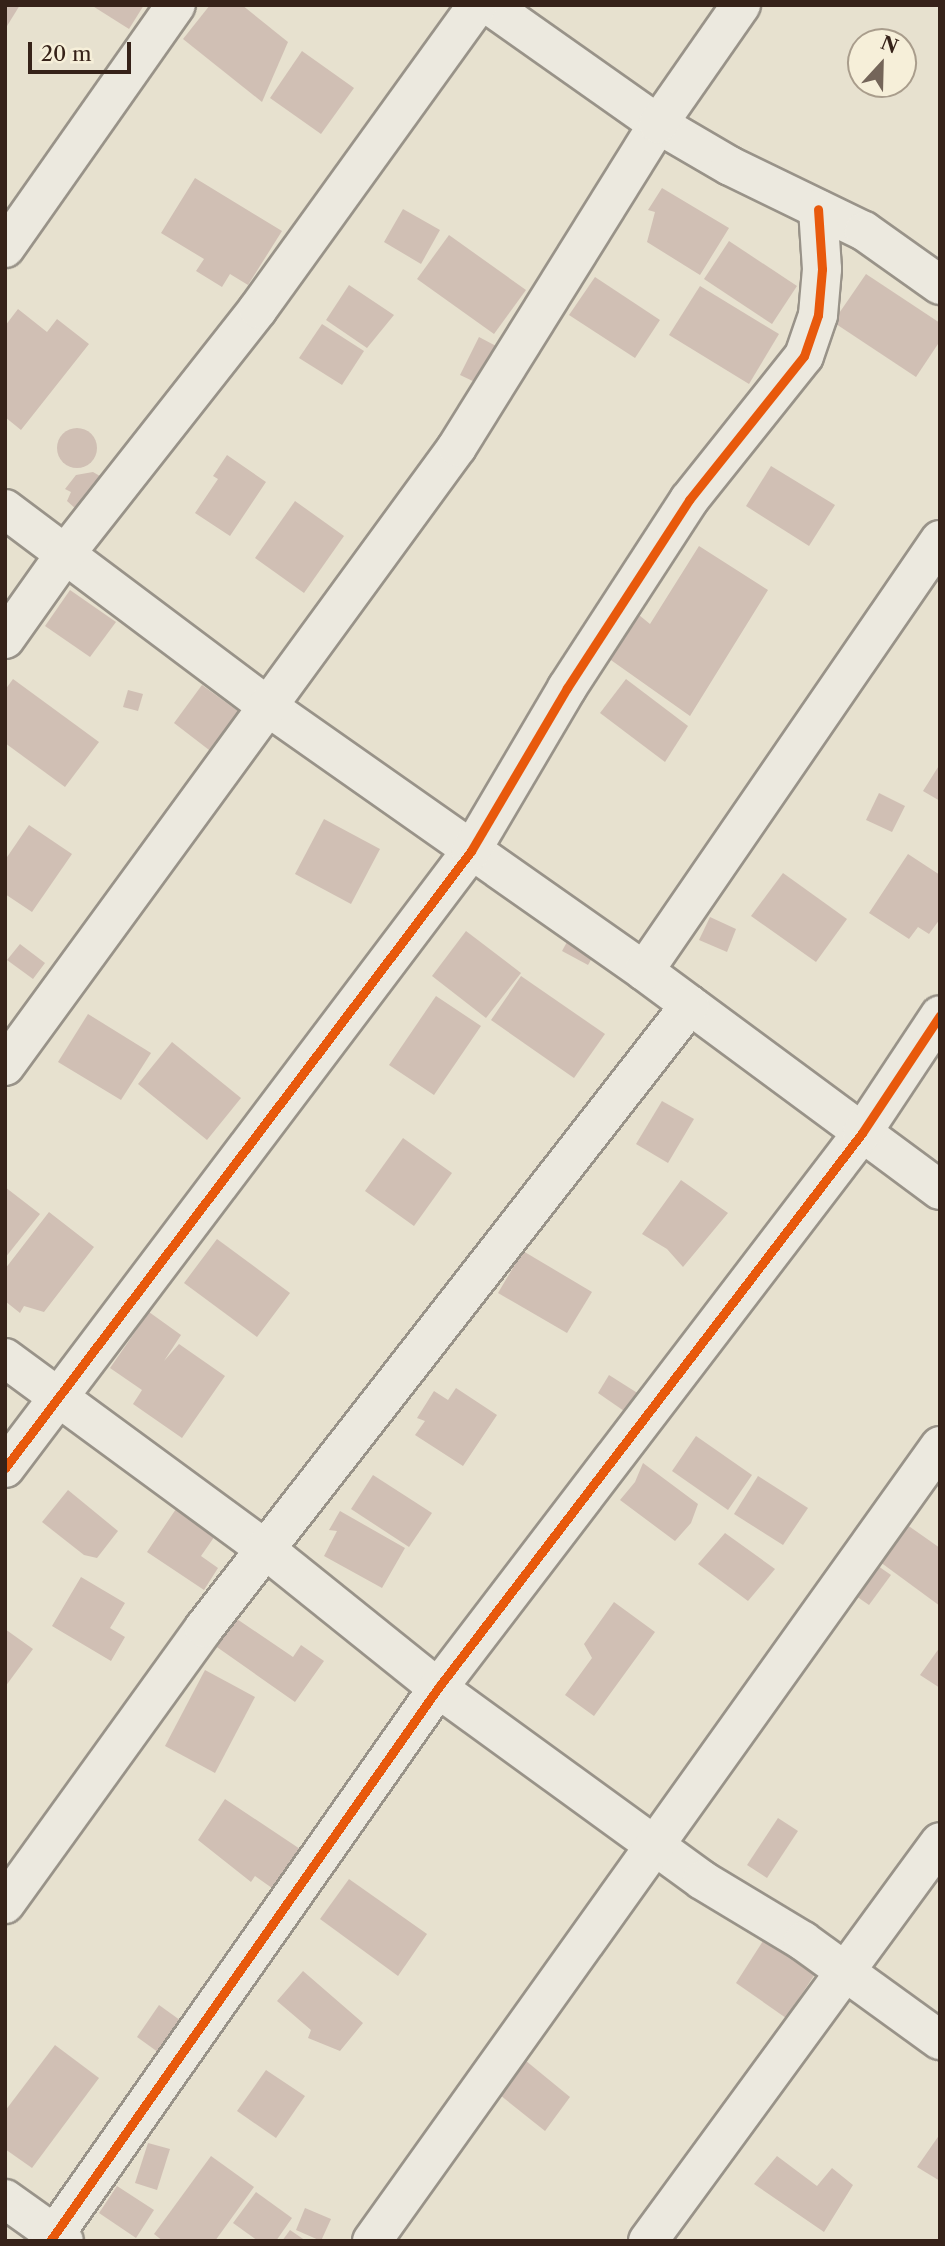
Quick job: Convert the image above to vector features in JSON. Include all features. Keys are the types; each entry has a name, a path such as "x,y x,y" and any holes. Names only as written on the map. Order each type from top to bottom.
{"street":[{"path":"5,248 176,5"},
{"path":"5,639 66,553 258,309 477,5"},
{"path":"489,5 658,124 864,232 940,285"},
{"path":"5,1066 457,447 658,124 741,5"},
{"path":"5,1468 471,850 567,688 689,500 804,356 813,335 820,292 818,209"},
{"path":"5,509 267,706 644,971 940,1190"},
{"path":"644,971 940,540"},
{"path":"5,1904 265,1549 690,1006"},
{"path":"5,2199 56,2238 438,1688 862,1133 940,1015"},
{"path":"5,1358 265,1549 438,1688 656,1845 940,2040"},
{"path":"372,2241 940,1446"},
{"path":"648,2241 940,1843"}],"building":[{"path":"5,5 20,5 7,26 5,25"},
{"path":"91,5 144,5 129,29"},
{"path":"210,5 242,5 288,42 262,102 183,39"},
{"path":"302,51 354,88 321,134 270,98"},
{"path":"195,178 282,231 248,285 230,274 222,287 196,271 204,259 161,233"},
{"path":"662,188 729,228 700,275 647,242 655,212 648,210"},
{"path":"403,209 440,230 421,264 384,242"},
{"path":"449,235 526,290 494,334 417,279"},
{"path":"729,241 797,286 772,324 704,279"},
{"path":"866,274 940,323 940,341 916,377 833,322"},
{"path":"595,277 660,320 635,358 569,315"},
{"path":"349,285 394,315 367,348 326,320"},
{"path":"700,286 779,334 749,384 669,335"},
{"path":"18,309 47,332 57,319 89,344 21,430 5,417 5,326"},
{"path":"322,324 364,351 342,385 299,358"},
{"path":"479,337 496,346 477,383 460,375"},
{"path":"77,428 91,434 97,448 91,462 77,468 63,462 57,448 63,434"},
{"path":"227,455 266,482 230,536 195,513 218,479 213,476"},
{"path":"771,466 835,505 809,546 746,506"},
{"path":"93,472 110,482 89,506 81,503 77,510 67,501 71,492 65,489 76,475"},
{"path":"295,501 344,536 304,593 255,558"},
{"path":"699,546 768,590 690,716 608,658 639,615 650,624"},
{"path":"70,590 116,622 90,657 45,626"},
{"path":"13,679 99,742 65,787 5,743 5,690"},
{"path":"626,679 688,726 665,762 600,713"},
{"path":"202,685 242,714 213,753 174,723"},
{"path":"128,690 143,694 138,711 123,707"},
{"path":"940,764 940,801 923,791"},
{"path":"879,793 905,806 892,832 866,820"},
{"path":"324,819 380,849 351,904 295,874"},
{"path":"29,825 72,854 32,912 5,894 5,860"},
{"path":"908,854 940,875 940,919 929,934 918,927 909,939 869,913"},
{"path":"783,873 847,919 816,962 751,916"},
{"path":"710,917 736,929 727,952 699,940"},
{"path":"466,931 521,973 486,1018 432,976"},
{"path":"573,931 599,946 588,965 562,951"},
{"path":"20,944 45,963 33,979 7,960"},
{"path":"521,976 605,1034 574,1078 491,1020"},
{"path":"436,996 481,1026 434,1095 389,1065"},
{"path":"88,1014 151,1053 121,1100 58,1062"},
{"path":"172,1042 241,1098 207,1140 138,1084"},
{"path":"662,1101 694,1119 668,1163 636,1144"},
{"path":"403,1138 452,1173 414,1226 365,1191"},
{"path":"681,1180 728,1213 683,1267 667,1249 642,1234"},
{"path":"5,1187 40,1214 5,1258"},
{"path":"49,1212 94,1247 44,1312 24,1306 20,1313 5,1301 5,1269"},
{"path":"217,1239 290,1293 257,1337 184,1283"},
{"path":"523,1251 592,1292 567,1333 498,1293"},
{"path":"149,1312 181,1335 164,1361 179,1344 225,1376 182,1438 133,1404 142,1390 110,1368"},
{"path":"609,1375 639,1394 627,1413 598,1393"},
{"path":"456,1388 497,1415 463,1466 415,1435 425,1421 417,1418 434,1391 448,1400"},
{"path":"696,1436 752,1475 728,1510 672,1471"},
{"path":"643,1463 698,1504 691,1523 675,1541 620,1500 635,1482"},
{"path":"373,1475 432,1513 409,1547 351,1509"},
{"path":"758,1476 808,1508 783,1545 734,1514"},
{"path":"68,1490 118,1531 97,1558 84,1555 42,1522"},
{"path":"178,1506 217,1533 201,1556 218,1568 204,1590 147,1552"},
{"path":"340,1511 405,1548 382,1588 324,1556 337,1531 329,1530"},
{"path":"903,1522 940,1548 940,1606 876,1559"},
{"path":"725,1533 775,1569 748,1601 698,1564"},
{"path":"868,1559 891,1575 869,1605 846,1589"},
{"path":"81,1577 125,1603 110,1628 125,1637 111,1661 52,1626"},
{"path":"614,1602 655,1632 594,1716 565,1695 592,1658 584,1644"},
{"path":"234,1617 293,1657 301,1645 324,1661 295,1702 214,1645"},
{"path":"5,1629 33,1649 5,1687"},
{"path":"940,1647 940,1688 920,1675"},
{"path":"205,1670 255,1697 215,1773 165,1746"},
{"path":"225,1799 306,1853 279,1893 255,1876 251,1882 198,1840"},
{"path":"778,1818 798,1831 767,1878 747,1865"},
{"path":"349,1879 427,1934 398,1976 320,1919"},
{"path":"763,1941 815,1974 786,2018 736,1983"},
{"path":"303,1971 363,2023 340,2051 308,2038 311,2030 277,2001"},
{"path":"159,2005 191,2028 169,2060 137,2037"},
{"path":"55,2045 99,2078 32,2168 5,2149 5,2111"},
{"path":"520,2056 570,2097 545,2131 495,2091"},
{"path":"266,2070 305,2096 276,2138 237,2111"},
{"path":"940,2134 940,2181 917,2167"},
{"path":"148,2143 170,2149 157,2190 135,2183"},
{"path":"211,2156 254,2187 215,2241 163,2241 154,2234"},
{"path":"777,2156 817,2186 832,2168 853,2185 824,2232 754,2184"},
{"path":"117,2186 154,2210 136,2238 99,2213"},
{"path":"256,2192 292,2218 276,2241 258,2241 233,2223"},
{"path":"305,2208 331,2219 321,2241 296,2230"},
{"path":"290,2230 306,2241 282,2241"}],"cycle path":[{"path":"5,1468 471,851 567,688 689,500 804,356 818,315 822,269 818,209"},
{"path":"50,2241 438,1688 862,1133 940,1015"}]}
